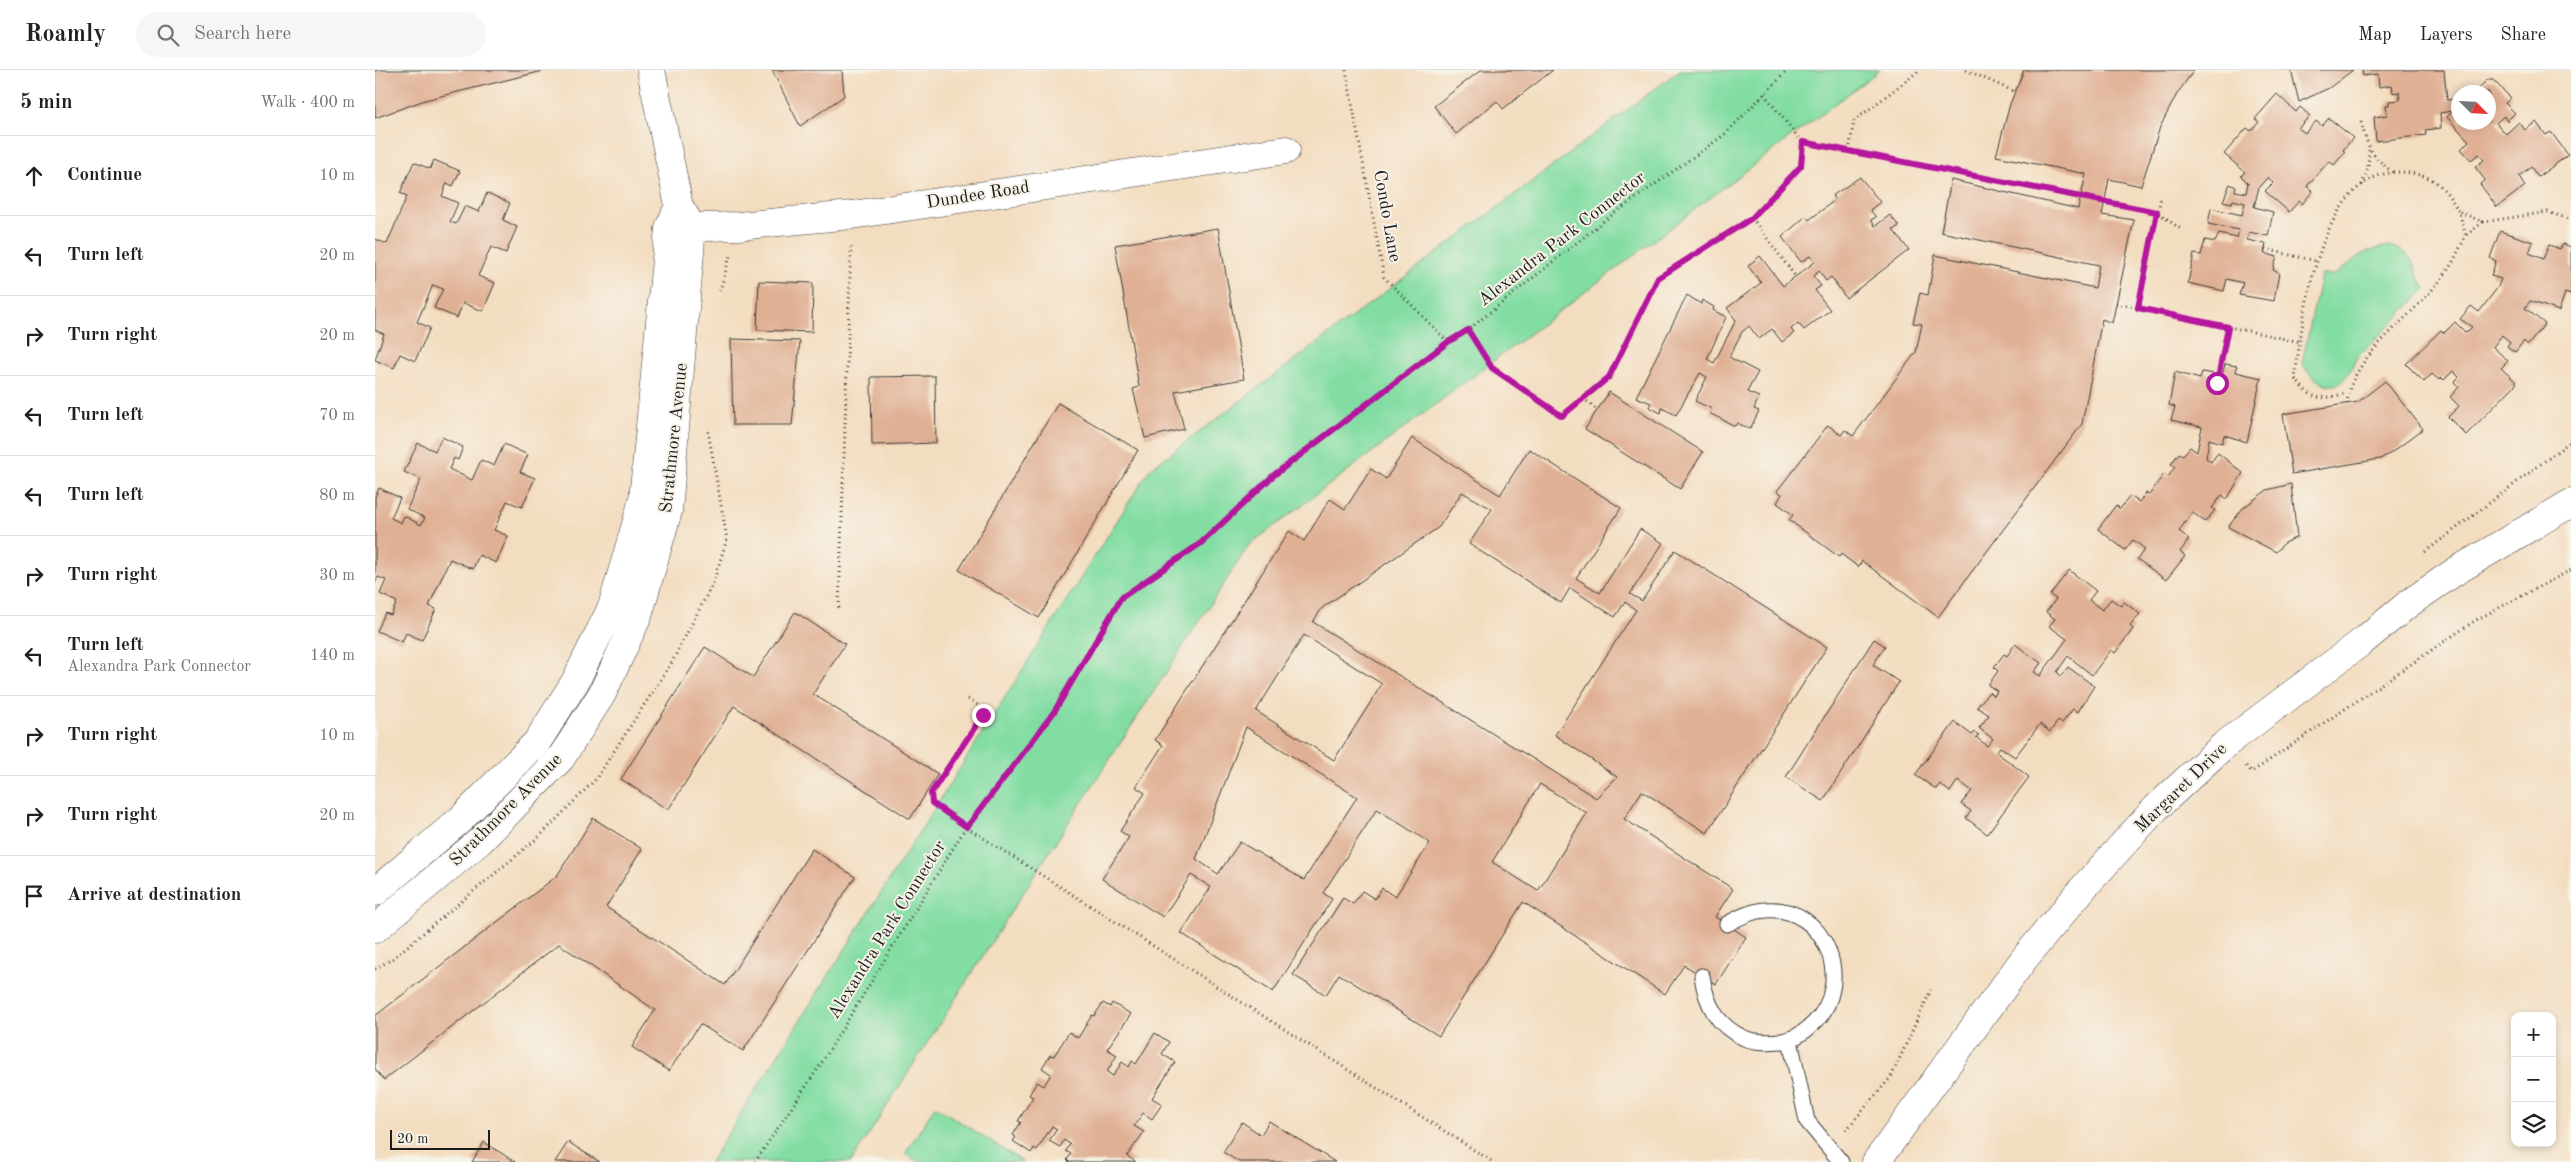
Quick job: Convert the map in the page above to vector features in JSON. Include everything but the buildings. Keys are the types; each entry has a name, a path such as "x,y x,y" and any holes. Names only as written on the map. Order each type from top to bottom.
{"street":[{"name":"Strathmore Avenue","path":"375,929 480,841 561,758 602,694 638,616 668,511 680,220 651,70"},
{"name":"Dundee Road","path":"680,220 738,226 852,215 1286,150"},
{"name":"Strathmore Avenue","path":"375,892 461,819 537,742 575,682 612,607 643,500 680,220"},
{"name":"Margaret Drive","path":"1883,1160 2024,959 2085,886 2156,808 2223,746 2363,641 2408,604 2456,571 2571,503"}],"lane":[{"path":"1702,976 1705,996 1714,1014 1728,1029 1746,1039 1766,1043 1790,1040 1805,1031 1821,1017 1831,998 1835,977 1831,956 1822,937 1807,922 1788,912 1767,910 1746,914 1727,924"},
{"path":"1790,1040 1807,1121 1829,1150 1841,1162"}],"path":[{"name":"Condo Lane","path":"1347,70 1384,277 1448,342"},
{"name":"Alexandra Park Connector","path":"755,1162 819,1067 967,827 1054,712 1121,598 1201,543 1274,475 1448,342 1468,330 1605,220 1724,135 1787,70"},
{"path":"1849,150 1855,121 1920,70"},
{"path":"1965,70 2015,92"},
{"path":"1764,94 1803,142 2157,212 2182,230"},
{"path":"2361,122 2369,150 2368,168 2362,186"},
{"path":"1468,330 1492,368 1562,416 1609,377 1658,278 1752,218 1801,166 1803,142"},
{"path":"2369,150 2381,164 2394,173"},
{"path":"2347,393 2326,398 2309,395 2295,379 2300,342 2316,261 2333,218 2348,198 2362,186 2377,177 2394,173 2415,174 2434,180 2459,211 2465,236"},
{"path":"2138,308 2161,197"},
{"path":"2459,211 2483,222"},
{"path":"2347,404 2347,393 2363,359 2425,301 2454,261 2465,236 2483,222 2548,212 2571,220"},
{"path":"839,608 852,215"},
{"path":"1752,218 1795,276"},
{"path":"2265,249 2316,261"},
{"path":"2116,303 2300,342"},
{"path":"2217,383 2228,327"},
{"path":"1583,398 1597,410"},
{"path":"2223,746 2252,772 2476,620 2571,570"},
{"path":"969,699 981,708 983,715 931,793 930,799 932,803 1493,1162"},
{"path":"1829,1150 1891,1077 1931,990"}],"green space":[{"path":"1680,70 1880,70 1249,545 851,1162 710,1162 1150,469"},
{"path":"2389,246 2410,258 2426,289 2356,359 2341,382 2336,385 2324,384 2313,377 2302,363 2321,275 2335,275 2365,253"},
{"path":"935,1106 1023,1162 919,1162 905,1154"}],"route":[{"path":"983,715 931,793 930,799 932,803 967,827 1054,712 1121,598 1201,543 1274,475 1448,342 1468,330 1492,368 1562,416 1609,377 1658,278 1752,218 1801,166 1803,142 2157,212 2138,308 2228,327 2217,383"}]}
